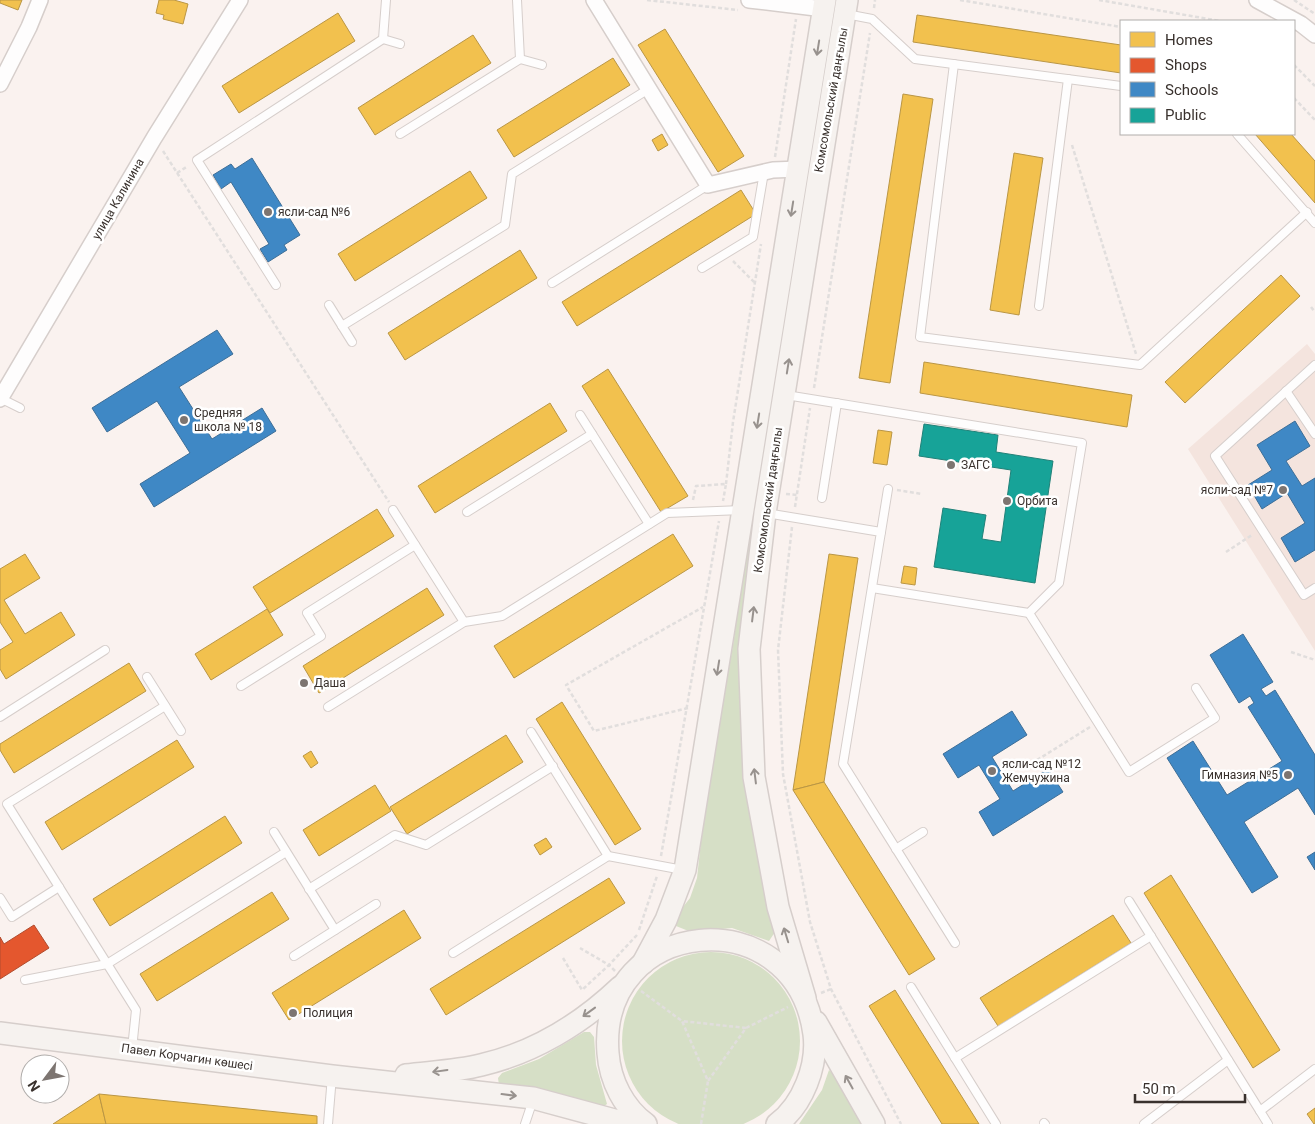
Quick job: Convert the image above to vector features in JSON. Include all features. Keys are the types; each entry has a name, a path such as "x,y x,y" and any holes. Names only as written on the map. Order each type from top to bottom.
{"street":[{"path":"0,84 29,27 40,0"},
{"name":"улица Калинина","path":"0,399 154,138 240,0"},
{"path":"594,0 647,90 708,185 764,172 808,171"},
{"path":"1257,0 1294,20"},
{"path":"748,3 798,6 825,5"},
{"name":"Комсомольский даңғылы","path":"808,1006 778,907 754,777 749,649 765,513 784,394 825,5"},
{"name":"Комсомольский даңғылы","path":"643,963 666,920 685,870 744,510 808,171 846,7"},
{"path":"1295,21 1315,35"},
{"path":"646,1124 637,1117 619,1093 609,1065 606,1036 612,1007 626,981 643,963 666,948 692,940 719,938 746,944 770,957 791,975 874,1124"},
{"name":"Павел Корчагин көшесі","path":"373,1080 480,1066 519,1054 557,1034 608,998 626,981"},
{"path":"777,1124 799,1100 811,1073 815,1044 808,1006"},
{"name":"Павел Корчагин көшесі","path":"0,1033 332,1076 533,1098 629,1124"}],"lane":[{"path":"383,39 386,0"},
{"path":"517,0 520,59"},
{"path":"846,7 872,20 916,59 1120,86"},
{"path":"276,285 197,160 383,39 400,44"},
{"path":"400,134 520,59 542,65"},
{"path":"954,64 920,337 1140,365 1307,212"},
{"path":"1039,306 1068,79"},
{"path":"342,326 505,225 512,174 647,90"},
{"path":"1238,135 1315,223"},
{"path":"702,268 753,237 764,172"},
{"path":"552,283 708,185"},
{"path":"329,305 352,342"},
{"path":"1315,365 1215,456 1304,595 1315,588"},
{"path":"1286,391 1315,434"},
{"path":"784,394 1082,443 1059,583 1029,613"},
{"path":"0,399 20,408"},
{"path":"822,498 837,403"},
{"path":"580,414 649,524"},
{"path":"467,512 592,434"},
{"path":"888,489 843,764 955,943"},
{"path":"393,510 464,622"},
{"path":"328,707 464,622 502,616 667,513 744,510"},
{"path":"765,513 881,532"},
{"path":"241,686 321,636 307,613 416,545"},
{"path":"872,588 1029,613 1129,772 1215,718 1196,688"},
{"path":"0,717 105,650"},
{"path":"147,677 181,731"},
{"path":"132,1049 136,1010 7,804 165,706"},
{"path":"531,732 608,856"},
{"path":"309,889 396,835 426,845 553,766"},
{"path":"274,832 334,930"},
{"path":"896,849 923,832"},
{"path":"25,980 107,964 286,852"},
{"path":"453,952 608,856 685,870"},
{"path":"0,898 12,917 59,887"},
{"path":"1129,901 1268,1124"},
{"path":"294,956 376,904"},
{"path":"955,1058 1151,936"},
{"path":"911,988 996,1124"},
{"path":"1144,1124 1228,1060"},
{"path":"1260,1110 1315,1069"},
{"path":"328,1124 332,1076"},
{"path":"525,1124 533,1098"}],"path":[{"path":"647,0 748,3"},
{"path":"875,0 793,517 778,650 783,774 810,922 831,989 901,1124"},
{"path":"960,0 1120,27"},
{"path":"1099,0 1214,20"},
{"path":"1294,0 1315,14"},
{"path":"1295,66 1315,86"},
{"path":"1295,99 1315,120"},
{"path":"154,138 393,510"},
{"path":"1071,144 1140,365"},
{"path":"726,254 755,283"},
{"path":"1310,307 1315,312"},
{"path":"563,958 582,990 609,965 638,933 659,865 726,484 696,486 693,500 700,512"},
{"path":"888,489 922,494"},
{"path":"1226,552 1262,529"},
{"path":"688,708 594,731 566,685 704,607"},
{"path":"1291,652 1315,660"},
{"path":"1037,760 1098,722"},
{"path":"580,948 609,965 626,981 682,1021 746,1028 708,1081 701,1124"},
{"path":"682,1021 708,1081"}],"shaded area":[{"path":"1307,344 1315,354 1315,651 1188,449"}],"green space":[{"path":"755,497 762,499 745,611 777,929 769,941 732,928 691,932 676,926 676,916 690,898 697,878 704,813 733,645"},
{"path":"711,952 745,959 760,967 774,978 785,992 793,1007 800,1041 796,1067 785,1090 774,1104 760,1115 740,1125 682,1125 662,1115 648,1104 633,1083 626,1067 622,1041 629,1007 637,992 648,978 662,967 677,959"},
{"path":"584,1032 590,1032 594,1037 596,1065 607,1104 600,1109 499,1085 498,1078 502,1073 539,1059"},
{"path":"829,1070 836,1076 862,1124 799,1124 822,1090"}],"building: Homes":[{"path":"0,0 22,0 18,10 0,3"},
{"path":"159,0 174,0 188,4 183,24 163,19 164,15 156,13"},
{"path":"338,13 355,41 239,113 222,86"},
{"path":"917,15 1120,45 1120,73 913,42"},
{"path":"665,29 744,156 718,172 638,45"},
{"path":"473,35 491,63 375,135 358,108"},
{"path":"613,58 630,85 514,157 497,130"},
{"path":"903,94 933,99 890,383 859,378"},
{"path":"662,134 668,145 658,151 652,140"},
{"path":"1256,135 1292,135 1315,161 1315,203"},
{"path":"1014,153 1043,158 1019,315 990,310"},
{"path":"470,171 487,198 355,281 338,254"},
{"path":"741,190 756,214 577,326 562,302"},
{"path":"520,250 537,278 405,360 388,333"},
{"path":"1281,275 1300,296 1185,403 1165,382"},
{"path":"924,362 1132,395 1127,427 920,393"},
{"path":"608,369 688,496 661,512 582,386"},
{"path":"550,403 567,431 435,513 418,486"},
{"path":"878,430 892,432 887,465 873,463"},
{"path":"377,509 394,536 270,613 253,587"},
{"path":"673,534 693,566 514,678 494,646"},
{"path":"25,554 40,578 4,600 25,634 61,612 75,635 6,679 0,669 0,650 13,642 0,622 0,569"},
{"path":"829,554 858,558 824,782 793,790"},
{"path":"904,566 917,568 915,585 901,583"},
{"path":"427,588 444,615 319,693 303,666"},
{"path":"267,609 283,635 211,680 195,654"},
{"path":"129,663 146,691 14,773 0,750 0,744"},
{"path":"562,702 641,829 615,845 536,719"},
{"path":"506,735 523,762 407,834 390,807"},
{"path":"177,740 194,767 62,850 45,822"},
{"path":"311,751 318,763 311,768 303,756"},
{"path":"824,782 935,959 909,975 793,790"},
{"path":"375,785 391,811 319,856 303,830"},
{"path":"225,816 242,843 110,926 93,899"},
{"path":"546,838 552,847 540,855 534,845"},
{"path":"1171,875 1280,1050 1253,1068 1144,893"},
{"path":"609,878 625,903 446,1015 430,989"},
{"path":"272,892 289,919 157,1001 140,974"},
{"path":"404,910 421,938 289,1020 272,993"},
{"path":"1113,915 1131,943 998,1026 980,998"},
{"path":"895,990 979,1124 942,1124 869,1006"},
{"path":"99,1094 106,1124 53,1124"},
{"path":"99,1094 317,1116 317,1124 106,1124"},
{"path":"1315,1108 1315,1124 1314,1124 1307,1114"}],"building: Shops":[{"path":"34,925 49,948 0,979 0,937 4,944"}],"building: Schools":[{"name":"ясли-сад №6","path":"252,158 300,235 284,245 287,250 268,262 260,249 269,244 231,182 221,189 213,175 231,164 235,169"},
{"name":"Средняя школа № 18","path":"217,330 233,354 179,387 212,439 262,408 276,431 154,507 140,484 190,453 157,401 107,432 92,408"},
{"name":"ясли-сад №7","path":"1295,421 1310,446 1286,461 1302,486 1315,478 1315,550 1295,562 1281,538 1305,523 1287,493 1262,509 1248,485 1272,470 1257,445"},
{"name":"Гимназия №5","path":"1243,634 1273,682 1261,689 1266,696 1275,690 1315,755 1315,815 1298,788 1244,822 1278,877 1252,893 1167,758 1193,741 1227,795 1282,761 1248,707 1254,703 1250,696 1239,703 1210,655"},
{"name":"ясли-сад №12 Жемчужина","path":"1012,711 1027,735 992,757 1013,791 1048,769 1063,792 993,836 979,812 1000,799 979,765 958,778 943,754"},
{"path":"1315,852 1315,870 1307,857"}],"building: Public":[{"path":"924,424 998,435 996,452 1053,461 1035,583 934,567 943,508 986,515 982,539 1001,542 1011,470 919,456"}],"place":[{"name":"ясли-сад №6","path":"268,212"},
{"name":"Средняя школа № 18","path":"184,420"},
{"name":"ЗАГС","path":"951,465"},
{"name":"ясли-сад №7","path":"1283,490"},
{"name":"Орбита","path":"1007,501"},
{"name":"Даша","path":"304,683"},
{"name":"ясли-сад №12 Жемчужина","path":"992,771"},
{"name":"Гимназия №5","path":"1288,775"},
{"name":"Полиция","path":"293,1013"}]}
